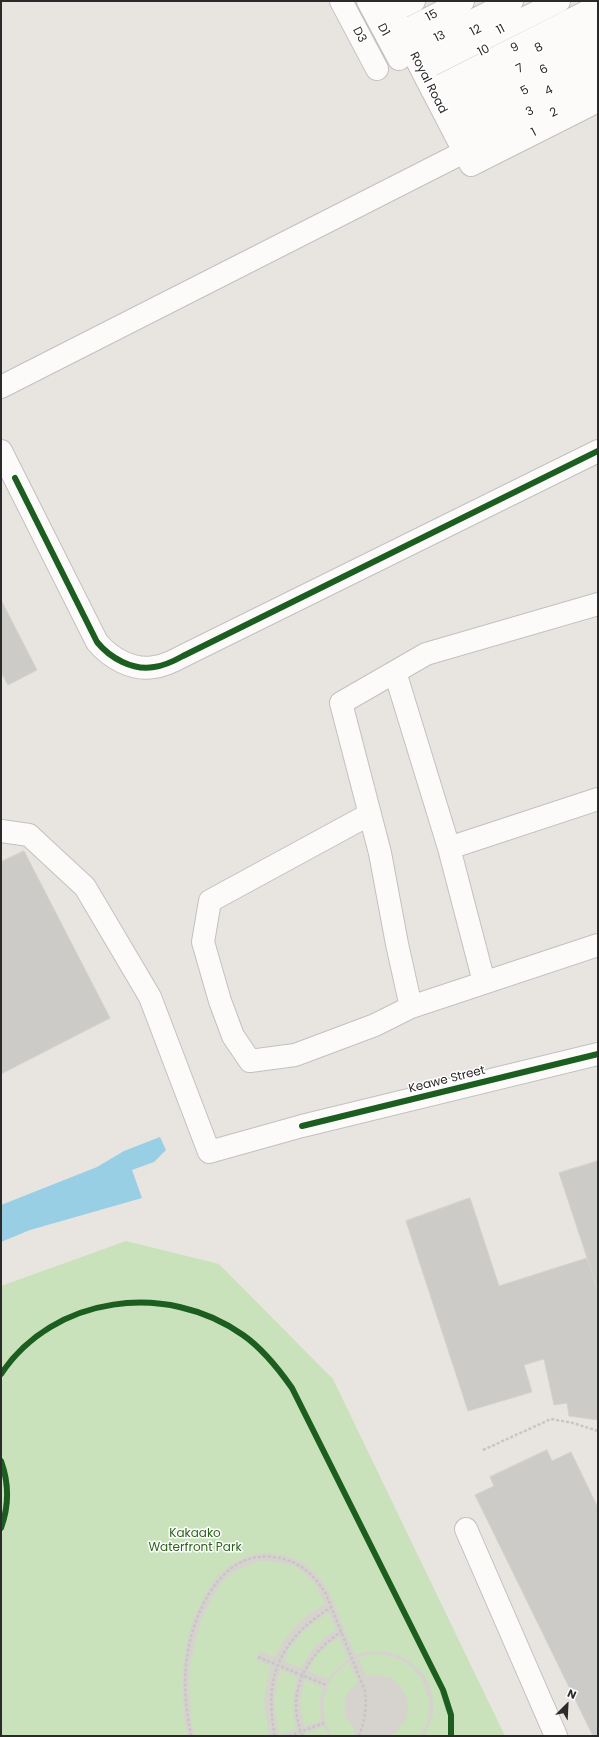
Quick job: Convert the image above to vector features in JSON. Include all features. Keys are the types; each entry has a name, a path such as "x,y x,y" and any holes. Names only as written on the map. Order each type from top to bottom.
{"street":[{"name":"D3","path":"342,1 420,75"},
{"path":"354,1 420,75"},
{"path":"414,1 420,75"},
{"path":"420,75 440,1"},
{"name":"15","path":"420,75 463,1"},
{"path":"1,387 420,75 488,1"},
{"name":"13","path":"420,75 512,1"},
{"name":"12","path":"420,75 535,1"},
{"name":"11","path":"420,75 559,1"},
{"name":"10","path":"420,75 584,1"},
{"name":"9","path":"420,75 598,6"},
{"name":"8","path":"420,75 598,18"},
{"name":"7","path":"420,75 598,30"},
{"name":"6","path":"420,75 598,42"},
{"name":"5","path":"420,75 598,54"},
{"name":"4","path":"420,75 598,66"},
{"name":"3","path":"420,75 598,77"},
{"name":"2","path":"420,75 598,90"},
{"name":"1","path":"420,75 598,101"},
{"path":"1,451 97,642 105,652 116,659 140,668 154,668 183,656 598,451"},
{"path":"411,1007 397,944 380,853 341,703 426,654 598,604"},
{"path":"395,672 449,848 484,982"},
{"path":"449,848 598,799"},
{"path":"370,814 210,901 203,942 220,1001 233,1036 250,1061 295,1055 375,1025 411,1007 598,945"},
{"name":"Keawe Street","path":"1,831 29,835 85,888 150,997 209,1152 302,1126 598,1054"},
{"path":"466,1529 556,1736"}],"path":[{"path":"483,1450 551,1419 573,1423 598,1431"},
{"path":"191,1736 186,1698 188,1652 197,1619 207,1597 221,1578 242,1562 268,1556 282,1558 296,1563 308,1571 318,1581 326,1594 330,1608 365,1691 366,1716 358,1736"},
{"path":"275,1736 270,1702 272,1682 278,1664 287,1646 299,1631 314,1618 330,1608"},
{"path":"303,1736 297,1716 296,1700 302,1675 314,1653 326,1641 341,1632"},
{"path":"258,1657 326,1685"},
{"path":"289,1736 324,1723"}],"green space":[{"name":"Kakaako Waterfront Park","path":"126,1241 219,1264 333,1379 505,1736 1,1736 1,1286"}],"shaded area":[{"path":"268,1553 283,1555 297,1560 310,1568 321,1579 329,1592 355,1655 370,1651 385,1651 399,1655 412,1663 423,1673 430,1686 433,1701 433,1715 425,1736 420,1736 425,1728 429,1715 429,1701 425,1687 419,1675 409,1665 397,1658 370,1654 358,1658 366,1676 381,1675 389,1677 396,1682 406,1695 408,1711 406,1719 395,1733 389,1736 353,1736 355,1730 346,1718 344,1702 347,1694 358,1681 348,1662 335,1674 328,1686 324,1699 324,1713 327,1726 332,1736 329,1736 324,1727 306,1734 307,1736 269,1736 264,1701 271,1666 256,1660 260,1651 275,1657 282,1643 295,1627 310,1613 325,1604 315,1584 305,1574 294,1566 268,1561 256,1562 233,1572 224,1580 211,1599 201,1621 191,1659 189,1679 191,1717 195,1736 187,1736 184,1718 182,1678 187,1638 194,1618 204,1596 218,1575 241,1559 254,1554","holes":["329,1613 336,1630 324,1638 311,1651 301,1668 284,1661 290,1648 302,1633 316,1621","339,1638 348,1659 333,1672 328,1679 308,1671 317,1655 329,1644","280,1670 297,1677 293,1700 293,1716 296,1729 279,1735 274,1702","305,1680 323,1688 319,1703 321,1721 304,1726 300,1701"]}],"water":[{"path":"160,1137 166,1150 154,1162 132,1170 142,1198 30,1230 1,1242 1,1205 97,1167 124,1151"}],"building":[{"path":"1,600 37,670 8,685 1,672"},
{"path":"24,851 110,1018 1,1074 1,862"},
{"path":"598,1161 598,1291 559,1173"},
{"path":"470,1198 499,1286 587,1258 598,1291 598,1420 569,1416 567,1403 554,1405 544,1359 524,1365 532,1392 468,1411 406,1221"},
{"path":"547,1450 552,1461 571,1452 598,1508 598,1736 593,1736 475,1495 494,1486 490,1477"}],"cycle path":[{"path":"15,478 97,642 108,653 122,662 146,668 161,666 173,661 598,451"},
{"path":"302,1126 598,1054"},
{"path":"1,1374 23,1347 50,1327 81,1313 113,1305 147,1303 181,1307 213,1318 250,1340 270,1359 292,1388 443,1690 451,1715 451,1736"},
{"path":"1,1461 7,1486 6,1511 1,1528"}]}
